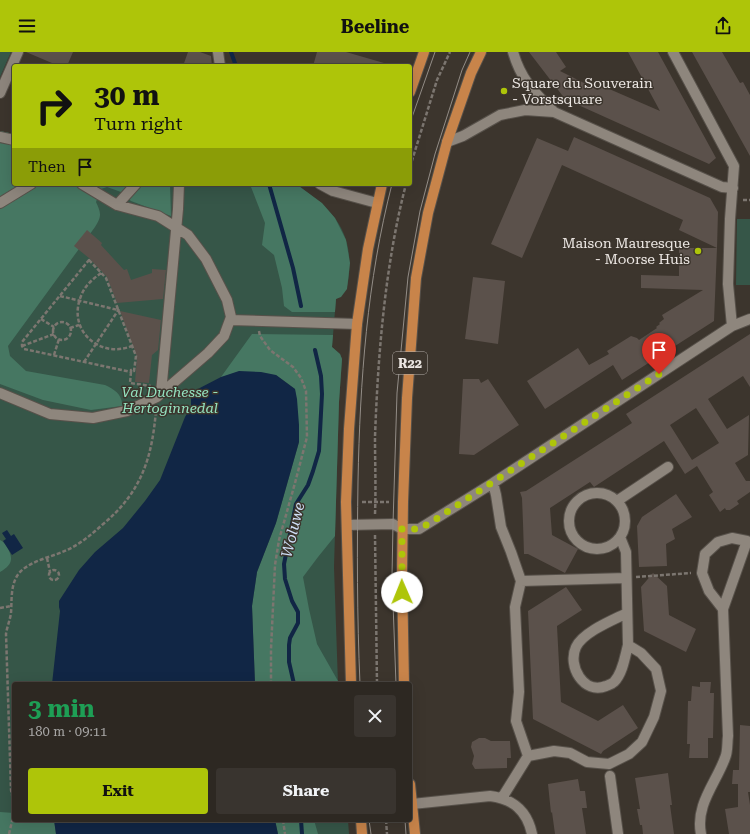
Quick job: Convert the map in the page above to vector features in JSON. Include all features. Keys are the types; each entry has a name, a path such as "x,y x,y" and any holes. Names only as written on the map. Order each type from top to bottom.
{"main road":[{"path":"412,86 423,52"},
{"name":"R22","path":"404,682 402,529 407,398 416,278 428,213 447,142 471,73 481,52"},
{"path":"352,682 346,497 349,429 357,324 368,249 381,186"},
{"path":"412,804 415,834"},
{"path":"361,822 362,834"}],"street":[{"path":"13,64 18,52"},
{"path":"218,52 220,64"},
{"path":"513,52 518,67 533,91 554,112"},
{"path":"673,52 734,166 730,219 728,284 732,326"},
{"path":"0,93 12,66"},
{"path":"447,142 462,136 500,114 525,110 554,112 722,187 733,188"},
{"path":"0,138 12,140"},
{"path":"0,203 27,186"},
{"path":"0,393 50,414 93,418 127,411 160,392 208,353 224,336 231,317 227,300 206,259 188,236 158,216 118,205 85,186"},
{"path":"118,205 134,186"},
{"path":"160,392 179,186"},
{"path":"324,186 333,191 377,203"},
{"path":"347,525 393,524 402,529 419,529 493,483 732,326 750,319"},
{"path":"230,320 357,324"},
{"path":"617,501 668,467"},
{"path":"493,483 500,527 511,552 521,582 515,608 519,692 516,721 528,756"},
{"path":"592,493 601,493 610,496 617,501 623,509 625,518 624,528 620,537 614,544 606,548 596,550 579,544 573,537 569,528 568,519 570,510 575,502 583,496 592,493"},
{"path":"620,537 626,552 628,645 620,671 613,683 601,688 586,685 577,675 574,662 576,647 585,637 600,626 627,613"},
{"path":"701,834 700,813 705,798 726,757 728,736 723,609 747,541 732,538 718,542 705,554 702,573 709,591 723,609"},
{"path":"521,582 626,578"},
{"path":"502,798 528,756 554,751 570,753 587,762 609,764 629,754 642,742 654,717 661,691 656,669 641,653 628,645"},
{"path":"610,776 618,834"},
{"path":"412,804 490,796 502,798 518,806 526,817 532,834"}],"path":[{"path":"412,161 437,80 450,52"},
{"path":"377,682 375,524 376,438 386,294 400,208 406,186"},
{"path":"12,795 6,634 11,614 12,588 20,572 31,565 67,550 82,541 112,518 121,508 141,478 150,451 160,392 153,386 130,383 131,372 134,370 136,356 106,278 90,260 22,342 22,346"},
{"path":"101,272 86,286 79,301 77,314 79,325 86,336 96,344 106,349 122,349 132,346"},
{"path":"60,296 118,310"},
{"path":"84,362 118,310"},
{"path":"41,319 54,327"},
{"path":"257,321 260,336 270,350 293,367 306,391 307,437 279,540 275,565 271,682"},
{"path":"54,327 58,324 64,323 69,325 70,334 67,338 59,339"},
{"path":"70,328 79,325"},
{"path":"54,327 54,334 59,339"},
{"path":"22,346 54,334"},
{"path":"54,355 59,339"},
{"path":"22,346 24,349 131,372"},
{"path":"362,502 388,502"},
{"path":"47,558 50,578 54,581 57,579 59,576 57,572 54,570 50,572"},
{"path":"626,578 702,573"},
{"path":"0,608 11,606"},
{"path":"9,834 12,821"},
{"path":"283,822 284,834"},
{"path":"386,822 387,834"}],"green space":[{"path":"0,52 11,52 0,77"},
{"name":"Val Duchesse - Hertoginnedal","path":"0,131 12,134 12,186 299,186 329,211 337,221 347,244 349,258 347,285 343,294 336,299 332,347 340,354 342,359 339,402 334,567 338,682 12,682 12,822 348,822 349,834 0,834"},
{"path":"0,131 12,134 12,186 170,186 171,216 131,201 121,192 107,187 101,189 96,202 100,217 95,227 8,346 10,356 26,371 105,385 112,388 117,393 121,399 122,406 91,410 43,400 0,384"},
{"path":"249,186 299,186 322,203 335,218 346,240 350,263 347,289 341,297 336,299 335,312 292,312 284,306 282,288 274,255 262,245 265,223"},
{"path":"737,219 750,219 750,285 736,285"},
{"path":"252,334 333,335 332,347 340,354 342,359 339,402 335,536 303,577 317,644 338,682 255,682 252,606 257,572 276,523 299,442 295,389 276,375 221,377"},
{"path":"0,540 7,547 11,555 11,561 7,567 0,572"},
{"path":"0,812 12,813 12,822 54,822 56,834 0,834"},
{"path":"275,822 315,822 318,834 278,834"}],"water":[{"path":"239,371 261,372 276,375 295,389 297,399 299,442 276,523 257,572 252,606 255,682 52,682 60,611 59,601 79,570 95,552 123,528 160,480 185,417 191,407 191,397 194,391 221,377"},
{"path":"7,530 11,536 14,534 23,548 12,555 3,541 6,539 2,533"},
{"path":"54,822 275,822 278,834 56,834"}],"building":[{"path":"26,52 73,52 68,64 54,64"},
{"path":"188,52 200,52 211,56 212,64 184,64"},
{"path":"317,52 346,52 384,63 384,64 314,64"},
{"path":"529,52 556,52 566,67 560,71 598,90 600,85 660,111 628,52 658,52 716,158 709,164 565,99"},
{"path":"692,52 722,52 740,83 743,82 750,95 750,156"},
{"path":"574,137 710,198 718,212 717,248 679,230 683,220 562,165 522,258 491,244 537,138 568,151"},
{"path":"87,230 102,243 101,245 124,270 127,269 131,280 152,273 152,269 166,270 163,299 117,303 107,277 89,258 74,246"},
{"path":"679,248 717,248 714,321 622,380 613,365 545,409 527,381 578,348 589,365 609,354 607,351 631,336 639,340 657,328 656,327 660,324 659,323 664,319 662,315 703,290 641,288 641,275 679,276"},
{"path":"473,277 505,281 498,344 465,339"},
{"path":"120,311 161,320 158,350 152,355 149,383 135,382 137,357"},
{"path":"750,334 750,387 743,376 708,399 727,429 749,415 748,455 735,463 746,481 750,481 750,492 737,501 739,504 730,510 726,510 725,508 720,512 709,495 713,492 697,466 685,474 664,441 594,487 590,482 550,508 552,535 578,549 565,573 528,554 524,554 522,498 520,492 526,491 632,423 626,414","holes":["696,408 719,443 692,460 670,425"]},
{"path":"463,379 479,379 481,383 488,379 519,425 474,455 459,454"},
{"path":"676,494 692,517 672,529 675,539 666,544 667,566 639,567 637,526 642,517"},
{"path":"653,573 667,586 669,615 696,629 686,652 644,631 641,587"},
{"path":"566,587 582,610 557,626 561,702 598,721 623,705 638,728 603,751 601,754 533,719 528,611"},
{"path":"700,682 711,682 710,693 714,693 713,738 708,738 708,758 689,758 690,744 687,744 688,701 691,701 692,686 700,687"},
{"path":"740,725 750,726 750,792 748,792 750,805 750,834 729,834 725,809 738,807 738,784 732,784 733,770 739,770"},
{"path":"479,738 485,738 491,741 510,741 511,758 507,758 507,768 475,769 472,764 474,756 471,747 472,742"},
{"path":"668,773 674,834 643,834 637,809 640,809 635,778"},
{"path":"578,779 580,791 585,791 587,808 582,808 586,834 555,834 548,784"}],"waterway":[{"name":"Woluwe","path":"231,52 235,64"},
{"name":"Woluwe","path":"270,186 293,268 301,306"},
{"name":"Woluwe","path":"294,682 289,662 289,645 290,638 298,623 298,612 292,601 285,579 284,564 296,504 308,485 319,451 322,394 321,376 315,350"},
{"name":"Woluwe","path":"301,822 302,834"}],"tram line":[{"path":"412,117 435,52"},
{"path":"396,682 392,576 393,524 397,393 408,277 420,211 435,154 462,70 470,52"},
{"path":"360,682 357,557 359,444 363,369 366,331 376,257 392,186"},
{"path":"369,822 371,834"},
{"path":"405,822 406,834"}],"place":[{"name":"Square du Souverain - Vorstsquare","path":"504,91"},
{"name":"Maison Mauresque - Moorse Huis","path":"698,251"}],"route":[{"path":"402,592 402,529 419,529 433,521 659,374"}]}
